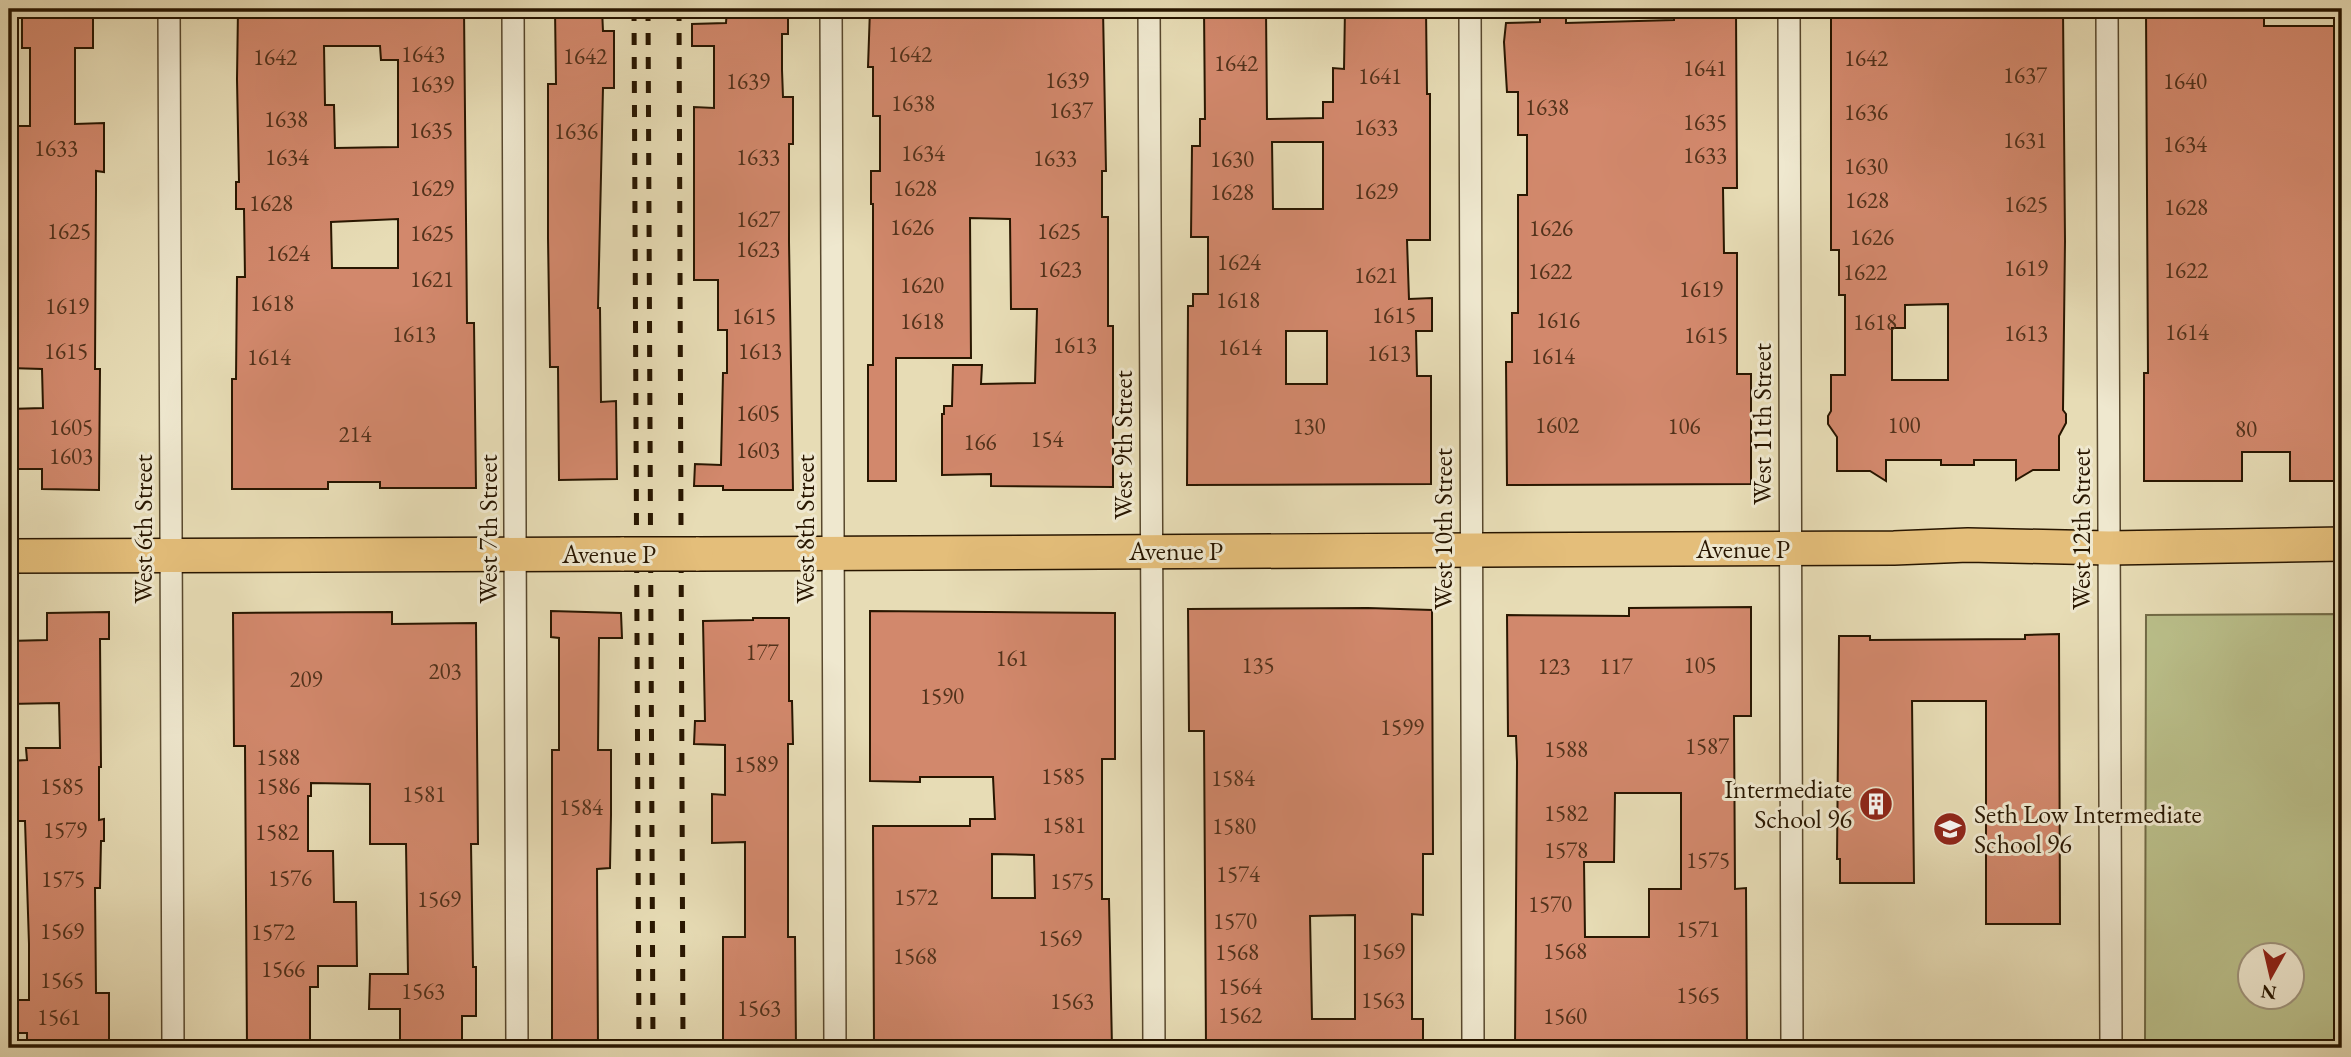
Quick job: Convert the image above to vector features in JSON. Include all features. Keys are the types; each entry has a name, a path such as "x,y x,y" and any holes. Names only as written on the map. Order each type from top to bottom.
{"main road":[{"name":"Avenue P","path":"9,556 1894,548 1968,545 2109,548 2342,544"}],"street":[{"name":"West 6th Street","path":"169,9 173,1048"},
{"name":"West 7th Street","path":"513,9 517,1048"},
{"name":"West 8th Street","path":"831,9 835,1048"},
{"name":"West 9th Street","path":"1149,9 1154,1048"},
{"name":"West 10th Street","path":"1470,9 1473,1048"},
{"name":"West 11th Street","path":"1789,9 1792,1048"},
{"name":"West 12th Street","path":"2107,9 2111,1048"}],"green space":[{"path":"2342,614 2342,1048 2145,1048 2146,615"}],"building":[{"path":"22,9 93,9 93,48 75,48 75,124 104,123 104,172 96,171 95,369 100,369 99,490 42,489 42,469 9,469 9,409 43,408 42,369 9,368 9,126 30,126 30,48 22,48"},
{"path":"238,9 464,9 467,323 474,323 476,488 380,488 380,482 328,482 328,489 232,489 232,379 236,379 237,277 245,277 244,209 236,209 236,182 239,182","holes":["324,46 380,46 381,60 398,60 398,147 335,148 334,105 325,105","398,219 398,268 332,268 331,222"]},
{"path":"555,9 602,9 603,31 614,31 614,88 603,88 598,308 601,402 616,401 617,479 559,480 558,367 550,367 548,238 548,84 556,84"},
{"path":"727,9 788,9 788,34 782,34 782,70 783,97 793,97 793,144 789,144 789,242 793,490 723,490 723,486 694,486 695,464 721,465 727,330 718,330 718,280 694,280 694,107 714,108 714,46 692,46 692,24 726,23"},
{"path":"870,9 1103,9 1106,171 1102,171 1102,217 1108,217 1108,326 1113,326 1113,487 991,486 991,474 942,475 942,414 944,406 952,406 953,365 982,365 981,384 1035,383 1037,309 1011,309 1010,219 970,218 971,358 896,358 896,481 868,481 868,365 873,365 871,171 880,171 880,116 873,116 873,67 868,67"},
{"path":"1204,9 1266,9 1267,119 1323,118 1323,102 1333,102 1333,68 1344,69 1345,9 1426,9 1427,94 1430,94 1430,240 1407,240 1409,299 1432,298 1432,331 1416,331 1417,376 1431,376 1431,484 1187,485 1188,306 1193,306 1193,294 1208,294 1208,237 1191,237 1192,146 1200,146 1200,119 1205,119","holes":["1272,142 1323,142 1323,209 1273,209","1286,331 1327,331 1327,384 1286,384"]},
{"path":"1674,9 1736,9 1737,188 1723,188 1724,253 1737,253 1737,374 1751,374 1751,484 1507,485 1506,362 1512,362 1512,313 1518,313 1518,195 1527,195 1527,135 1518,135 1518,92 1507,92 1504,42 1506,23 1540,22 1540,14 1566,12 1566,23 1674,20"},
{"path":"1831,9 2063,9 2063,410 2066,423 2059,436 2059,470 2033,470 2016,480 2016,460 1974,460 1974,465 1941,465 1941,460 1886,460 1886,481 1870,471 1837,471 1837,437 1828,424 1828,416 1831,411 1831,375 1845,375 1845,295 1839,295 1839,250 1831,250","holes":["1948,304 1948,380 1892,380 1892,328 1905,328 1905,305"]},
{"path":"2146,9 2224,9 2224,17 2264,16 2264,26 2342,26 2342,481 2290,481 2290,452 2242,452 2242,481 2144,481 2144,373 2148,373"},
{"path":"1751,607 1751,716 1734,716 1735,889 1746,888 1747,1048 1515,1048 1517,762 1516,736 1508,736 1507,615 1629,616 1629,608","holes":["1615,793 1681,793 1681,889 1649,889 1649,937 1585,937 1584,862 1614,862"]},
{"path":"1188,609 1432,610 1433,854 1423,854 1423,915 1412,914 1412,1019 1423,1019 1423,1048 1349,1048 1349,1040 1274,1043 1274,1048 1206,1048 1204,731 1189,731","holes":["1355,915 1355,1019 1312,1019 1310,916"]},
{"path":"551,611 621,613 622,638 599,638 598,750 611,750 611,815 610,868 597,869 598,1048 552,1048 552,750 559,750 559,638 551,637"},
{"path":"870,611 1115,613 1115,759 1102,759 1102,899 1109,899 1112,1048 874,1048 873,826 970,826 970,819 995,819 993,777 920,777 920,782 870,781","holes":["992,854 1034,855 1035,898 992,898"]},
{"path":"109,612 109,639 100,639 99,820 104,819 104,841 101,841 100,888 95,888 96,993 109,993 109,1042 104,1041 104,1048 27,1048 27,1033 9,1033 9,1000 29,1000 29,944 25,821 9,821 9,761 27,760 26,748 60,748 59,703 9,704 9,641 47,640 47,613"},
{"path":"392,612 392,624 476,623 478,844 471,844 476,1016 462,1016 462,1048 400,1048 400,1009 369,1009 370,974 408,974 406,844 370,844 370,784 311,783 311,796 308,796 308,851 333,851 334,902 356,902 357,966 318,966 318,987 310,987 310,1048 247,1048 245,746 234,746 233,613"},
{"path":"789,618 789,701 792,701 793,744 788,744 788,937 795,937 796,1048 723,1048 723,937 745,937 745,842 712,843 712,794 725,795 725,745 694,744 695,721 705,721 703,621"},
{"name":"Intermediate School 96","path":"2059,634 2060,924 1986,924 1986,701 1912,701 1914,883 1840,883 1840,859 1837,859 1839,636 1870,636 1870,640 2025,639 2025,635"}],"railway":[{"path":"634,9 639,1048"},
{"path":"648,9 653,1048"},
{"path":"679,9 683,1048"}],"place":[{"name":"Intermediate School 96","path":"1876,804"},
{"name":"Seth Low Intermediate School 96","path":"1950,829"}]}
